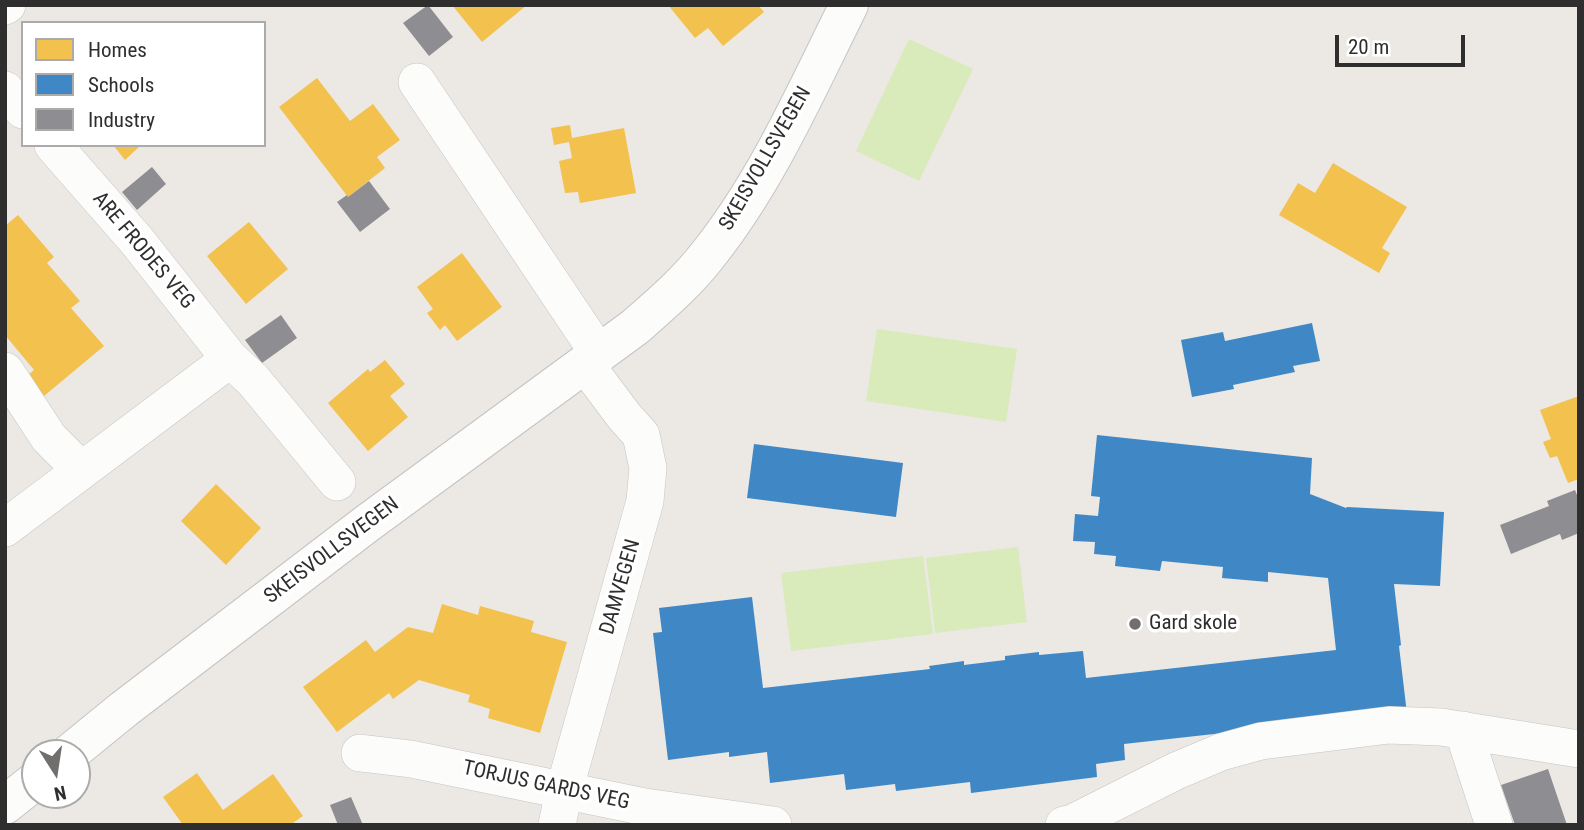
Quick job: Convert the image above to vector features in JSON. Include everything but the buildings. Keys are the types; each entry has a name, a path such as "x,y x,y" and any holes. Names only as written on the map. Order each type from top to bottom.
{"main road":[{"name":"SKEISVOLLSVEGEN","path":"87,739 369,522 635,327 669,297 706,258 738,214 785,133 849,5"},
{"path":"5,805 21,792"}],"street":[{"path":"416,82 592,359"},
{"path":"5,90 21,108"},
{"name":"ARE FRODES VEG","path":"55,147 137,241 230,359 253,380 337,482"},
{"path":"5,528 230,359"},
{"name":"DAMVEGEN","path":"560,808 645,501 648,468 641,435 624,416 592,359"},
{"path":"5,371 49,438 81,470"},
{"path":"1064,825 1073,823 1175,771 1221,752 1261,741 1389,725 1441,727 1579,749"},
{"path":"1463,730 1494,825"},
{"name":"TORJUS GARDS VEG","path":"360,753 411,759 560,808 645,807 773,825"}],"green space":[{"path":"909,39 973,69 919,181 856,151"},
{"path":"877,329 1017,349 1006,422 866,401"},
{"path":"1018,547 1027,622 935,633 926,558"},
{"path":"923,556 933,634 791,651 781,573"}],"place":[{"name":"Gard skole","path":"1135,624"}]}
